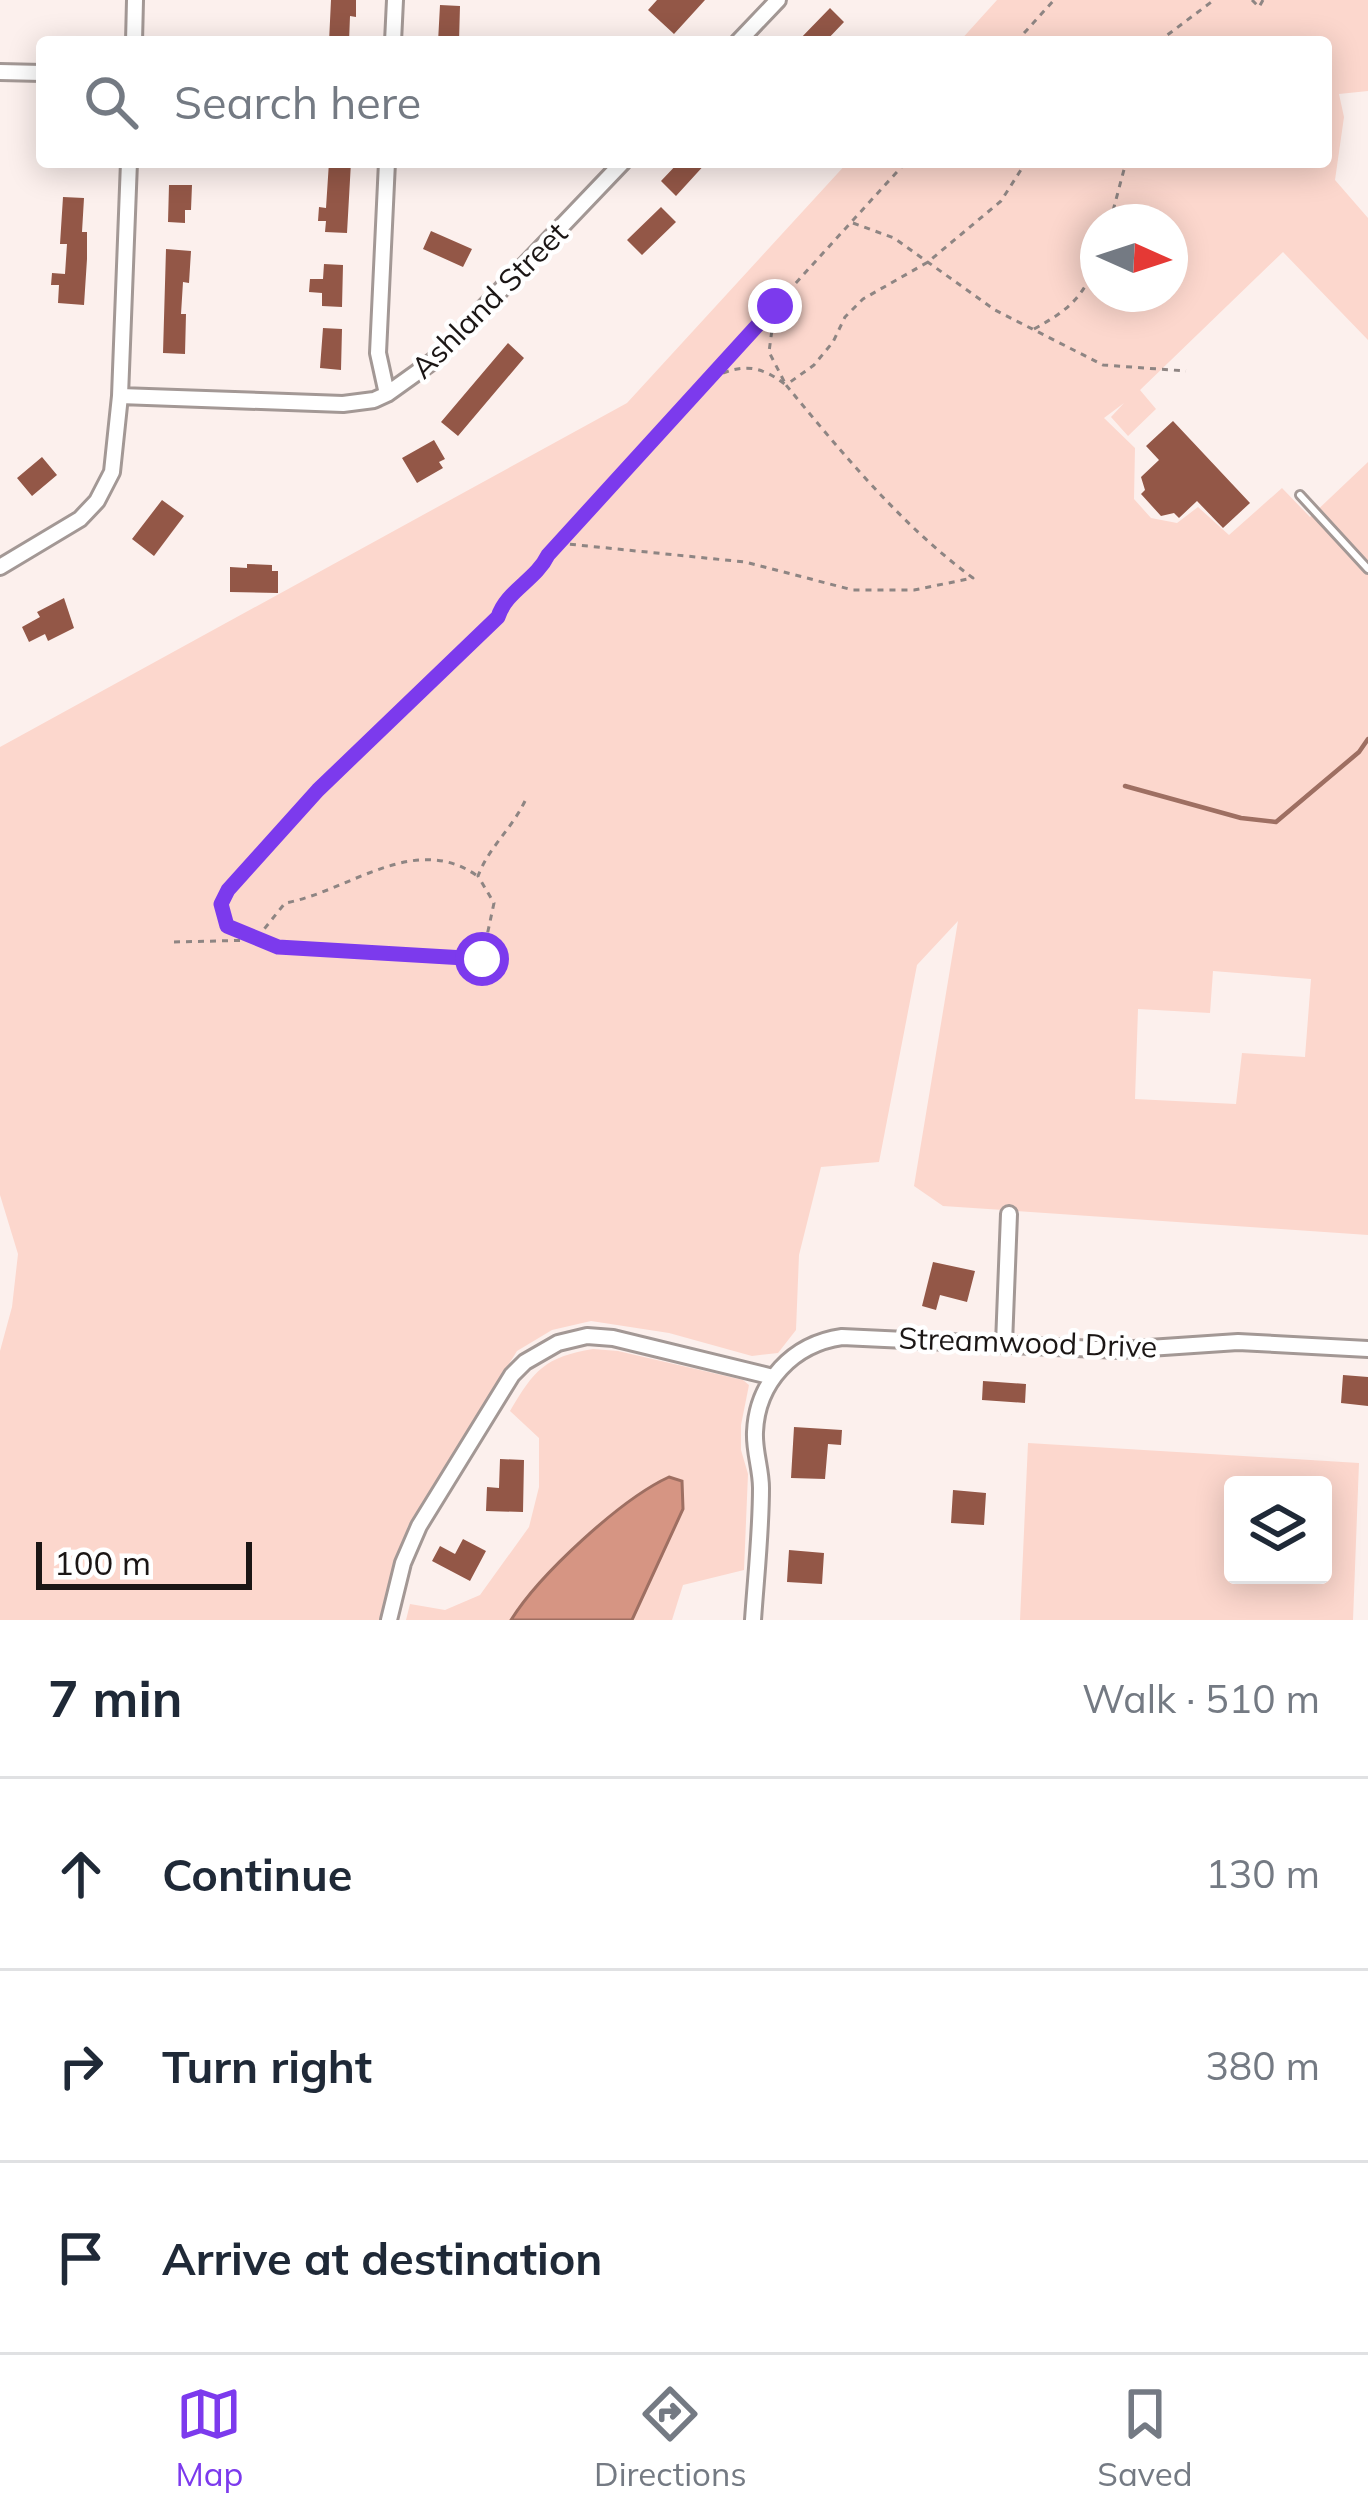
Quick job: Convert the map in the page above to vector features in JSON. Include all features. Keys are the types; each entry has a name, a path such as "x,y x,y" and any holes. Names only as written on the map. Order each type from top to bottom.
{"street":[{"path":"134,36 135,0"},
{"path":"393,36 395,0"},
{"path":"744,36 778,0"},
{"path":"0,72 36,74"},
{"path":"0,567 70,526 98,501 115,460 129,168"},
{"path":"387,168 378,352 388,394"},
{"name":"Ashland Street","path":"120,396 343,404 388,394 434,361 617,168"},
{"path":"1004,1344 1009,1214"},
{"path":"389,1620 418,1526 512,1375 544,1349 587,1336 613,1337 773,1377 762,1398 755,1430 761,1487 753,1620"},
{"name":"Streamwood Drive","path":"773,1377 797,1353 827,1339 860,1337 1118,1350 1238,1342 1368,1349"}],"lane":[{"path":"1300,495 1368,569"}],"path":[{"path":"1021,36 1054,0"},
{"path":"1167,36 1214,0"},
{"path":"1252,0 1259,8 1263,0"},
{"path":"259,939 285,903 308,899 397,862 456,861 478,876 494,903 482,959 278,947 227,926 221,904 228,890 318,790 498,617 502,604 542,568 558,543 900,168"},
{"path":"786,385 814,365 845,317 863,299 928,262 1000,201 1022,168"},
{"path":"1114,204 1124,168"},
{"path":"851,222 895,238 995,310 1103,365 1186,371"},
{"path":"1032,330 1064,312 1080,296"},
{"path":"558,543 745,562 853,590 914,590 973,578 848,460 786,385 769,352 775,306"},
{"path":"707,380 735,367 765,369 786,385"},
{"path":"478,876 488,850 503,838 525,801"},
{"path":"174,942 259,939"}],"shaded area":[{"path":"997,0 1368,0 1368,91 1339,94 1344,117 1335,180 1368,218 1368,340 1283,252 1140,390 1156,409 1128,436 1111,417 1124,403 1104,418 1135,448 1134,499 1151,518 1177,523 1198,507 1229,535 1282,488 1310,517 1368,462 1368,1235 943,1206 914,1186 958,921 917,965 879,1162 821,1167 799,1255 796,1330 778,1353 752,1356 669,1333 591,1321 552,1330 517,1351 408,1526 379,1620 0,1620 0,1351 12,1307 18,1254 0,1195 0,747 627,403 842,168 1332,168 1332,36 964,36","holes":["1213,971 1311,979 1305,1057 1242,1053 1236,1104 1135,1099 1138,1009 1210,1013"]},
{"path":"593,1349 618,1351 749,1385 741,1425 748,1474 744,1570 683,1585 672,1620 406,1620 410,1604 445,1610 480,1595 529,1527 539,1487 539,1438 510,1411 542,1368 563,1356"},
{"path":"1028,1443 1359,1463 1353,1620 1020,1620"},
{"path":"669,1477 682,1481 683,1509 632,1620 511,1620 582,1540 628,1502"}],"building":[{"path":"331,0 356,0 349,36 329,36"},
{"path":"657,0 705,0 674,34 648,10"},
{"path":"440,5 460,6 459,36 438,36"},
{"path":"830,8 844,22 831,36 803,36"},
{"path":"329,168 351,168 347,233 325,232 326,221 318,221 319,207 326,208"},
{"path":"673,168 702,168 676,196 661,181"},
{"path":"169,185 192,185 185,223 168,222"},
{"path":"63,197 84,198 84,305 58,303 59,285 51,285 52,273 65,274 67,244 60,244"},
{"path":"661,207 676,222 642,255 627,240"},
{"path":"431,231 472,249 463,267 423,249"},
{"path":"166,249 191,251 181,314 186,314 185,354 163,353"},
{"path":"324,264 343,265 342,307 322,306 322,293 309,292 310,279 323,279"},
{"path":"323,328 342,329 341,370 320,368"},
{"path":"508,343 524,358 458,436 441,422"},
{"path":"1173,421 1250,503 1223,528 1197,501 1179,518 1174,513 1161,516 1141,494 1145,490 1141,477 1159,460 1146,446"},
{"path":"434,440 445,459 439,462 443,468 417,483 402,458"},
{"path":"42,457 57,475 32,496 17,478"},
{"path":"162,500 184,516 154,556 132,539"},
{"path":"247,564 272,565 272,571 278,571 278,593 230,592 230,567 247,568"},
{"path":"64,598 74,628 48,641 45,634 29,642 22,627 40,617 37,612"},
{"path":"933,1262 975,1271 967,1302 940,1295 936,1310 922,1306"},
{"path":"1343,1375 1368,1377 1368,1406 1341,1403"},
{"path":"983,1381 1026,1384 1025,1403 982,1400"},
{"path":"794,1427 842,1430 841,1445 828,1444 825,1479 791,1478"},
{"path":"500,1459 524,1460 523,1512 486,1511 487,1487 499,1488"},
{"path":"953,1490 986,1493 984,1525 951,1523"},
{"path":"463,1539 486,1551 470,1581 432,1561 440,1546 455,1554"},
{"path":"789,1550 824,1553 822,1584 787,1582"}],"waterway":[{"path":"1125,786 1241,818 1276,822 1359,752 1368,739"}],"route":[{"path":"482,959 278,947 227,926 221,904 228,890 318,790 498,617 502,604 542,568 548,555 775,306"}]}
